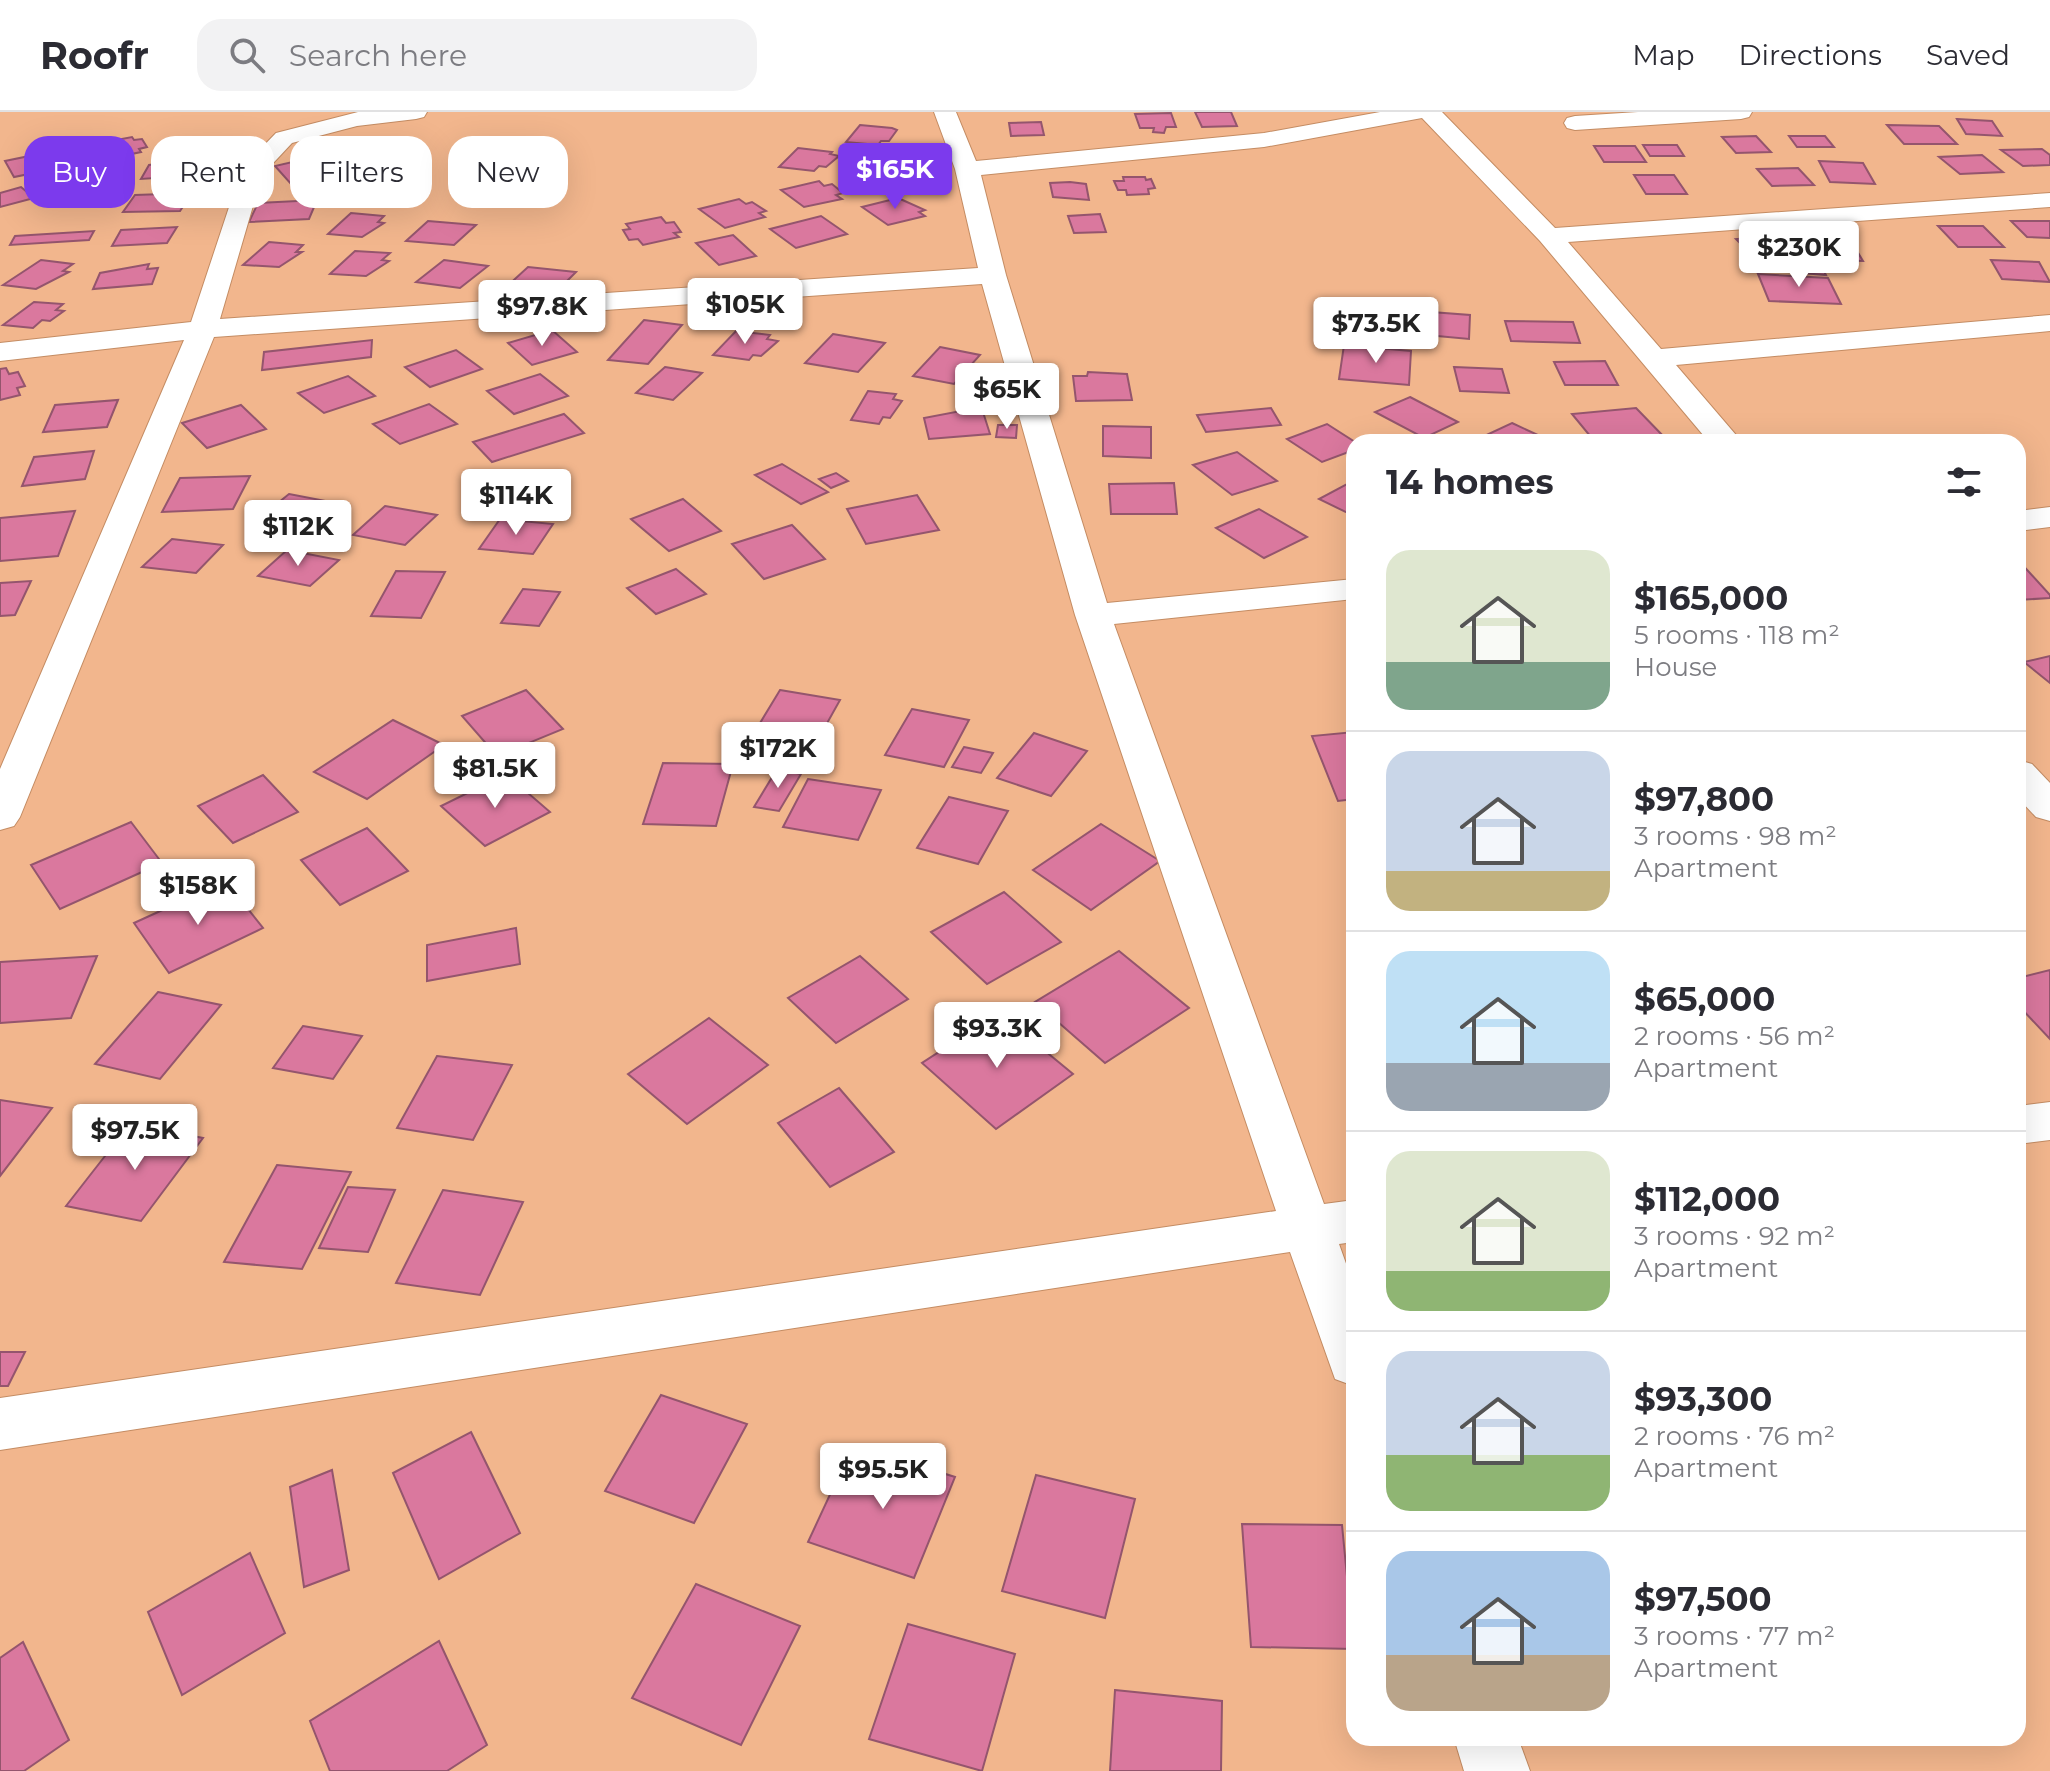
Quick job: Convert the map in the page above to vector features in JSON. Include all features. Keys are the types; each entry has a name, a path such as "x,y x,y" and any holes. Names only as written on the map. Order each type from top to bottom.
{"street":[{"path":"0,817 203,329 251,173 284,138 356,119 416,112"},
{"path":"945,112 967,169 993,275 1093,615 1330,1224 1346,1316"},
{"path":"967,169 1264,140 1417,112"},
{"path":"1429,112 1549,236 1719,434"},
{"path":"1575,123 1741,112"},
{"path":"1549,236 2050,200"},
{"path":"0,352 203,329 993,275"},
{"path":"1657,358 2050,323"},
{"path":"2026,520 2050,517"},
{"path":"1093,615 1346,590"},
{"path":"2026,782 2050,808"},
{"path":"2026,1124 2050,1121"},
{"path":"0,1424 1330,1224"},
{"path":"1489,1746 1497,1771"}],"building":[{"path":"1195,112 1231,112 1237,126 1202,127"},
{"path":"1171,113 1176,127 1166,127 1164,133 1153,132 1154,128 1140,128 1135,114"},
{"path":"1957,119 1992,121 2002,136 1966,134"},
{"path":"1041,122 1044,135 1011,136 1009,123"},
{"path":"860,125 897,130 889,141 881,141 878,145 846,142"},
{"path":"1887,125 1939,126 1957,144 1904,144"},
{"path":"1756,136 1771,152 1736,153 1722,137"},
{"path":"1789,136 1825,136 1834,147 1797,147"},
{"path":"142,139 147,147 139,149 141,152 135,153 135,140"},
{"path":"1643,145 1677,145 1684,156 1650,156"},
{"path":"1594,146 1635,146 1646,162 1604,162"},
{"path":"798,148 832,152 830,154 839,156 826,167 819,166 814,171 779,167"},
{"path":"2042,149 2050,155 2050,165 2023,166 2001,150"},
{"path":"1982,155 2003,172 1960,174 1939,157"},
{"path":"24,157 24,175 14,177 5,161"},
{"path":"1819,161 1863,163 1875,184 1830,182"},
{"path":"290,162 290,183 275,166"},
{"path":"904,163 908,177 902,177 903,181 882,183 881,178 855,179 853,166"},
{"path":"149,165 151,178 141,179"},
{"path":"1798,168 1814,185 1772,186 1757,169"},
{"path":"1634,175 1674,175 1687,194 1646,194"},
{"path":"1123,177 1151,179 1155,188 1148,189 1149,194 1127,195 1126,190 1118,190 1114,181 1124,181"},
{"path":"819,181 824,186 832,184 843,193 836,195 842,199 804,207 781,190"},
{"path":"1050,183 1086,184 1089,200 1053,197"},
{"path":"21,187 24,201 0,207 0,193"},
{"path":"151,194 151,208 182,208 180,211 123,212 126,208 135,208 135,195"},
{"path":"898,198 925,210 919,212 925,216 888,225 862,207"},
{"path":"739,199 746,204 752,202 766,211 759,213 765,217 725,228 699,209"},
{"path":"290,201 290,208 314,208 309,219 249,222 256,208 274,208 274,202"},
{"path":"351,213 384,216 378,222 384,223 362,237 328,234"},
{"path":"1100,214 1106,232 1074,233 1068,216"},
{"path":"821,216 847,234 796,248 770,229"},
{"path":"661,217 666,223 674,222 681,232 674,233 679,237 643,245 638,239 629,240 623,230 630,229 626,224"},
{"path":"428,221 476,225 454,245 406,241"},
{"path":"2011,221 2050,221 2050,238 2027,237"},
{"path":"1938,226 1983,226 2004,247 1958,247"},
{"path":"177,227 167,243 112,246 121,230"},
{"path":"94,231 89,240 10,245 15,236"},
{"path":"733,235 756,256 719,265 696,243"},
{"path":"1806,235 1848,236 1863,261 1820,260"},
{"path":"1777,236 1800,258 1758,261 1736,239"},
{"path":"269,242 303,245 296,252 302,252 279,267 243,265"},
{"path":"355,251 390,253 382,260 389,261 366,276 330,274"},
{"path":"41,260 73,264 63,271 69,272 36,289 3,285"},
{"path":"444,260 488,266 460,288 416,282"},
{"path":"1991,260 2039,262 2050,282 2002,279"},
{"path":"149,264 147,269 158,268 152,284 93,289 100,273"},
{"path":"1798,266 1822,267 1826,275 1802,273"},
{"path":"528,267 576,272 554,294 504,289"},
{"path":"1758,274 1828,278 1841,304 1769,301"},
{"path":"34,302 63,304 56,310 64,311 50,321 42,320 33,328 3,325"},
{"path":"1418,311 1470,315 1469,339 1416,334"},
{"path":"644,320 682,325 648,364 608,360"},
{"path":"1505,321 1573,322 1580,343 1511,341"},
{"path":"552,330 577,352 532,365 508,343"},
{"path":"736,331 770,335 767,339 778,341 761,356 753,355 749,360 713,355"},
{"path":"833,334 885,343 858,372 805,363"},
{"path":"372,340 371,357 262,370 264,352"},
{"path":"1344,345 1411,351 1409,385 1339,379"},
{"path":"940,347 980,355 954,384 913,376"},
{"path":"456,350 482,369 430,387 405,367"},
{"path":"1605,361 1618,385 1565,385 1554,362"},
{"path":"665,367 702,373 673,400 636,393"},
{"path":"1454,367 1502,369 1509,393 1460,391"},
{"path":"6,368 9,374 18,372 25,386 17,388 20,395 0,400 0,369"},
{"path":"1088,372 1127,374 1132,400 1076,401 1073,376 1087,376"},
{"path":"540,374 568,396 514,414 487,391"},
{"path":"348,376 375,396 324,413 298,393"},
{"path":"868,391 896,394 893,399 902,401 890,418 883,417 879,424 851,420"},
{"path":"1410,397 1458,422 1432,434 1416,434 1375,412"},
{"path":"118,400 107,427 43,432 55,405"},
{"path":"429,404 457,424 400,444 373,424"},
{"path":"241,405 266,429 207,448 182,423"},
{"path":"1271,408 1281,425 1206,432 1197,415"},
{"path":"1636,408 1661,434 1588,434 1572,414"},
{"path":"971,409 973,413 983,412 990,434 929,439 924,418"},
{"path":"564,414 584,433 492,462 473,442"},
{"path":"1512,423 1536,434 1489,434"},
{"path":"1327,424 1346,436 1346,453 1322,462 1287,439"},
{"path":"998,425 1017,425 1016,438 996,437"},
{"path":"1103,426 1151,427 1151,458 1103,456"},
{"path":"94,451 85,479 22,486 34,457"},
{"path":"1237,452 1277,481 1232,495 1193,465"},
{"path":"782,464 828,492 801,504 755,475"},
{"path":"836,473 848,481 831,488 819,479"},
{"path":"250,476 233,509 162,512 180,478"},
{"path":"1174,483 1177,514 1111,514 1109,484"},
{"path":"1346,485 1346,512 1319,499"},
{"path":"289,494 331,502 296,533 252,524"},
{"path":"917,495 939,530 866,544 847,509"},
{"path":"683,499 721,531 669,551 631,519"},
{"path":"385,506 437,515 405,545 353,535"},
{"path":"1259,509 1307,537 1264,558 1216,528"},
{"path":"75,511 58,556 0,561 0,518"},
{"path":"500,519 553,524 533,554 479,549"},
{"path":"792,525 825,559 764,579 732,544"},
{"path":"172,539 223,545 196,573 142,567"},
{"path":"287,550 339,560 310,586 258,576"},
{"path":"676,569 706,594 656,614 627,588"},
{"path":"2026,569 2050,595 2050,598 2026,600"},
{"path":"396,571 445,572 421,618 371,616"},
{"path":"31,581 15,615 0,616 0,583"},
{"path":"523,589 560,592 539,626 501,623"},
{"path":"2050,656 2050,683 2026,664"},
{"path":"526,690 563,729 497,756 462,716"},
{"path":"780,690 840,700 816,743 754,733"},
{"path":"912,709 969,720 944,767 885,755"},
{"path":"393,720 444,745 367,799 314,772"},
{"path":"1034,733 1087,751 1051,796 997,778"},
{"path":"1346,733 1346,800 1338,801 1312,736"},
{"path":"964,747 993,753 981,773 952,767"},
{"path":"663,763 733,764 716,826 643,824"},
{"path":"777,769 801,774 779,811 754,807"},
{"path":"506,774 550,812 485,846 441,806"},
{"path":"263,775 298,812 233,843 198,806"},
{"path":"808,779 881,790 858,840 783,827"},
{"path":"949,797 1008,811 978,864 917,848"},
{"path":"131,822 162,863 60,909 31,865"},
{"path":"1101,824 1160,861 1091,910 1033,870"},
{"path":"367,828 408,871 340,905 301,860"},
{"path":"226,881 263,928 169,973 134,923"},
{"path":"1004,892 1061,942 987,984 931,932"},
{"path":"516,928 520,964 427,981 427,945"},
{"path":"1119,951 1189,1008 1105,1063 1035,1002"},
{"path":"97,956 71,1018 0,1023 0,962"},
{"path":"860,956 908,999 836,1043 788,998"},
{"path":"2050,970 2050,1039 2026,1014 2026,976"},
{"path":"158,992 221,1005 160,1079 95,1064"},
{"path":"999,1013 1073,1074 996,1129 922,1063"},
{"path":"709,1018 768,1065 687,1124 628,1074"},
{"path":"303,1026 362,1036 333,1079 273,1068"},
{"path":"437,1056 512,1065 473,1140 397,1128"},
{"path":"839,1088 894,1152 830,1187 778,1123"},
{"path":"0,1100 52,1108 0,1176"},
{"path":"130,1124 203,1138 141,1221 66,1206"},
{"path":"277,1165 351,1172 302,1269 224,1262"},
{"path":"348,1187 395,1190 368,1252 319,1248"},
{"path":"443,1190 523,1202 480,1295 396,1283"},
{"path":"0,1352 25,1352 8,1386 0,1386"},
{"path":"661,1395 747,1424 694,1523 605,1491"},
{"path":"471,1432 520,1533 439,1579 393,1473"},
{"path":"853,1445 955,1477 914,1578 808,1542"},
{"path":"332,1470 349,1570 304,1587 290,1487"},
{"path":"1036,1475 1135,1499 1105,1618 1002,1591"},
{"path":"1242,1524 1342,1525 1346,1566 1346,1649 1251,1647"},
{"path":"250,1553 285,1633 182,1695 148,1612"},
{"path":"696,1584 800,1626 741,1745 632,1698"},
{"path":"908,1624 1015,1654 982,1771 869,1739"},
{"path":"439,1641 487,1745 447,1771 330,1771 310,1721"},
{"path":"23,1642 69,1740 24,1771 0,1771 0,1658"},
{"path":"1115,1690 1222,1701 1221,1771 1110,1771"}]}
